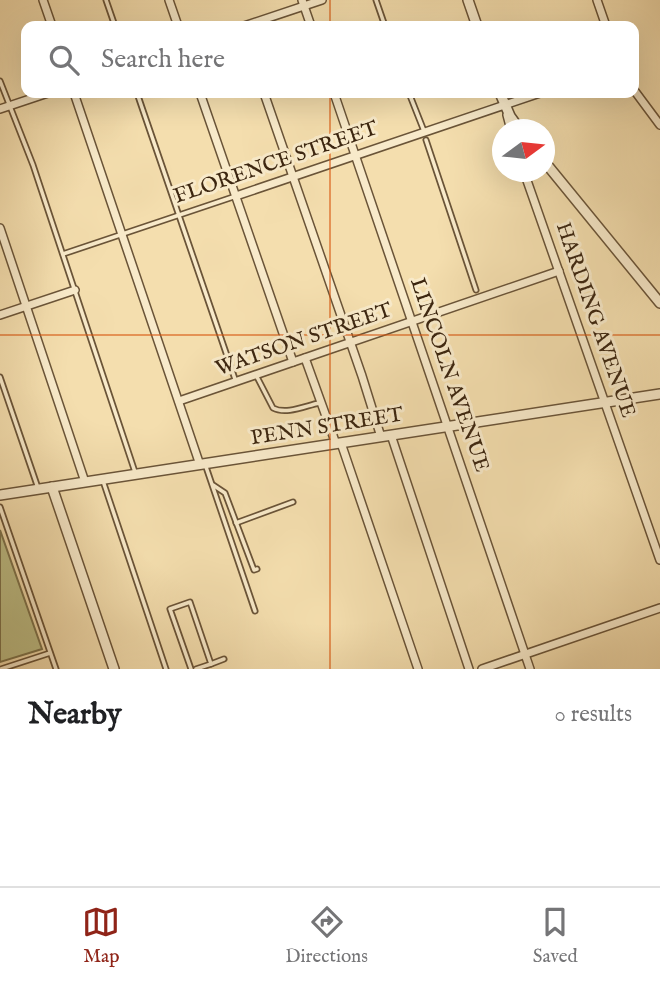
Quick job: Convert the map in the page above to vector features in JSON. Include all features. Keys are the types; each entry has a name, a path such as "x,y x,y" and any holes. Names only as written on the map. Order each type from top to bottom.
{"street":[{"path":"43,0 50,21"},
{"path":"169,0 176,21"},
{"path":"257,21 303,3 322,0"},
{"path":"468,0 475,21"},
{"path":"597,0 604,21"},
{"path":"303,3 309,21"},
{"path":"639,97 660,125"},
{"path":"0,109 33,98"},
{"path":"76,98 202,464"},
{"path":"202,98 293,362"},
{"path":"266,98 349,342 386,436 469,669"},
{"name":"LINCOLN AVENUE","path":"336,98 530,669"},
{"path":"502,98 508,119"},
{"name":"FLORENCE STREET","path":"236,196 355,155 425,136 525,98"},
{"path":"504,105 513,119"},
{"path":"555,174 660,303"},
{"name":"HARDING AVENUE","path":"528,182 660,560"},
{"path":"0,228 85,482"},
{"name":"WATSON STREET","path":"179,401 559,271"},
{"path":"0,316 75,290"},
{"path":"305,358 418,669"},
{"name":"PENN STREET","path":"0,495 660,394"},
{"path":"52,487 114,669"},
{"path":"482,669 660,608"}],"lane":[{"path":"106,0 113,21"},
{"path":"376,0 383,21"},
{"path":"0,81 22,134 136,474"},
{"path":"139,98 236,382"},
{"path":"411,98 476,290"},
{"name":"FLORENCE STREET","path":"62,254 236,196"},
{"path":"256,375 276,410 288,411 321,402"},
{"path":"0,377 38,489"},
{"path":"202,464 254,611"},
{"path":"102,479 166,669"},
{"path":"211,484 225,493 254,570 257,569"},
{"path":"236,523 293,502"},
{"path":"0,507 56,669"},
{"path":"191,669 170,609 190,602 211,664"},
{"path":"1,669 50,653"},
{"path":"196,669 224,659"}],"green space":[{"path":"0,530 42,649 0,662"}]}
